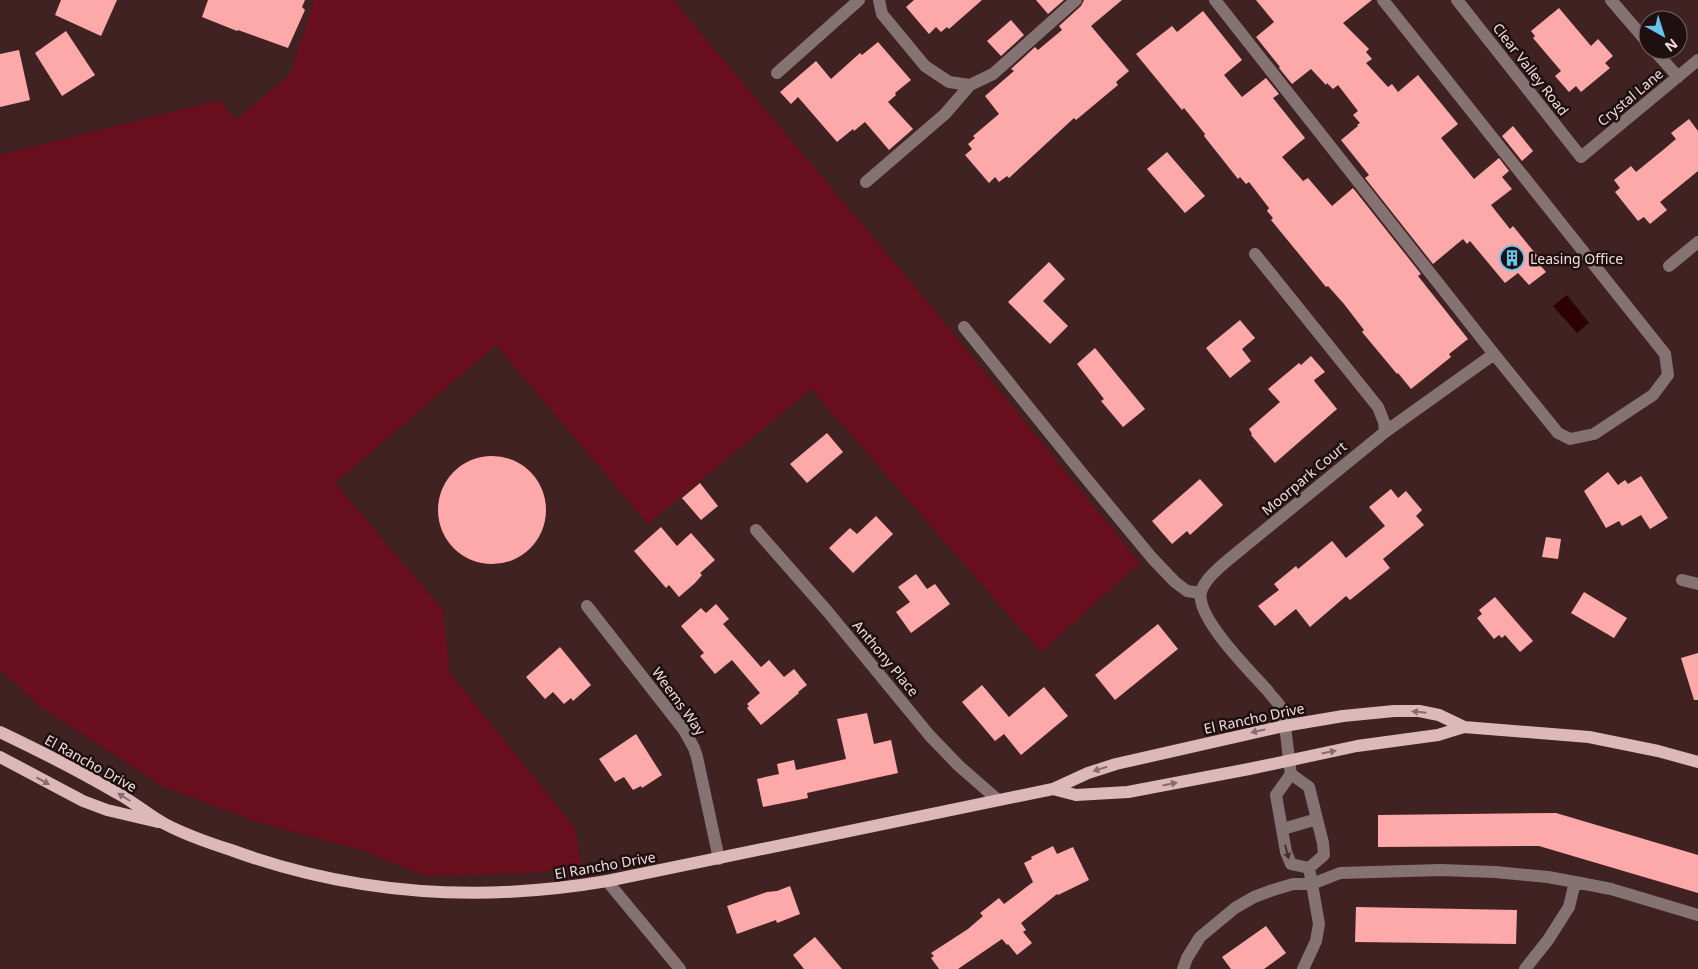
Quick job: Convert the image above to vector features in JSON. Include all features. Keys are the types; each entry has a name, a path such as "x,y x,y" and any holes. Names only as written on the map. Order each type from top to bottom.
{"main road":[{"name":"El Rancho Drive","path":"0,757 83,801 135,818 165,824 269,863 352,883 440,892 497,894 569,888 607,881 1053,789 1088,773 1116,764 1284,726 1343,716 1394,711 1418,711 1439,715 1464,727 1588,737 1658,751 1698,762"},
{"name":"El Rancho Drive","path":"1053,789 1076,795 1128,792 1357,746 1438,735 1464,727"},
{"name":"El Rancho Drive","path":"0,732 82,773 124,797 165,824"}],"street":[{"path":"777,73 859,0"},
{"path":"879,0 882,14 925,66 949,82 970,85"},
{"path":"866,182 945,114 970,85 993,74 1076,0"},
{"path":"1216,0 1558,433 1570,438 1594,434 1653,395 1668,375 1665,354 1383,0"},
{"name":"Clear Valley Road","path":"1457,0 1581,157"},
{"path":"1611,0 1638,31"},
{"path":"1663,60 1678,77"},
{"name":"Crystal Lane","path":"1581,157 1697,63"},
{"path":"1669,266 1698,242"},
{"path":"1255,254 1378,407 1384,422 1385,432"},
{"path":"964,326 1152,558 1175,582 1187,591 1201,593 1200,601 1208,621 1281,707 1291,774 1276,795 1286,852 1291,864 1309,868"},
{"name":"Moorpark Court","path":"1201,593 1204,584 1228,560 1385,432 1494,354"},
{"name":"Anthony Place","path":"756,530 828,612 930,736 959,766 998,800"},
{"path":"1682,580 1698,584"},
{"name":"Weems Way","path":"588,606 684,730 694,748 719,859"},
{"path":"1291,774 1309,787 1323,843 1324,855 1309,868"},
{"path":"1283,829 1317,819"},
{"path":"1302,969 1316,942 1319,924 1309,868"},
{"path":"1183,969 1187,958 1200,937 1235,908 1254,897 1273,890 1293,884 1312,884 1340,873 1440,870 1548,876 1611,889 1698,915"},
{"path":"607,881 680,969"},
{"path":"1525,969 1548,940 1569,907 1576,882"}],"shaded area":[{"path":"314,0 673,0 921,294 1140,563 1041,652 811,389 648,524 496,345 335,483 443,610 450,673 575,828 582,867 532,873 426,876 361,850 254,821 162,786 38,705 0,669 0,155 220,100 235,120 290,75"},
{"path":"1567,295 1589,323 1577,333 1553,306"}],"building":[{"path":"61,0 117,0 101,36 55,15"},
{"path":"208,0 305,0 302,7 305,10 288,48 202,17"},
{"path":"914,0 982,0 949,29 947,27 941,32 936,27 929,34 906,7"},
{"path":"1036,0 1064,0 1048,14"},
{"path":"1084,0 1122,0 1091,26 1129,71 1116,82 1118,85 1076,120 1074,118 1009,178 1007,176 999,182 995,177 989,183 965,155 972,149 968,144 975,138 973,136 999,114 985,96 1014,71 1011,69 1035,47 1038,50 1062,30 1059,26 1081,6"},
{"path":"1256,0 1372,0 1343,23 1369,49 1366,52 1372,59 1366,63 1388,87 1392,84 1398,92 1418,75 1458,124 1441,138 1474,179 1499,158 1509,171 1502,177 1512,189 1491,205 1510,229 1513,226 1543,263 1540,265 1546,272 1529,285 1518,273 1505,283 1470,241 1467,244 1463,239 1433,264 1365,178 1369,175 1341,140 1360,123 1353,115 1358,111 1338,85 1333,89 1327,83 1326,85 1311,69 1292,84 1256,37 1274,22"},
{"path":"1559,8 1591,46 1598,39 1613,56 1605,63 1610,68 1581,92 1576,86 1569,92 1555,76 1561,71 1533,38 1535,36 1531,31"},
{"path":"1203,11 1242,60 1224,75 1242,97 1266,78 1279,94 1273,98 1305,138 1282,157 1303,181 1308,178 1332,206 1353,188 1421,274 1418,276 1468,339 1449,354 1451,357 1411,389 1362,332 1364,330 1344,304 1328,286 1326,287 1271,220 1273,218 1267,211 1269,208 1249,182 1246,184 1240,177 1238,179 1184,108 1182,110 1136,54 1172,26 1177,32"},
{"path":"1011,20 1024,35 1001,56 987,41"},
{"path":"66,31 95,75 62,96 35,53"},
{"path":"878,42 911,80 895,93 896,95 888,102 913,129 889,150 865,122 837,142 798,97 791,104 780,92 816,61 831,79 860,53 862,55"},
{"path":"19,50 30,100 0,107 0,54"},
{"path":"1689,119 1698,131 1698,171 1660,202 1667,210 1650,224 1644,217 1638,221 1615,192 1620,188 1614,180 1631,166 1636,172 1676,139 1671,133"},
{"path":"1513,126 1533,151 1522,161 1502,136"},
{"path":"1167,152 1205,196 1185,213 1147,169"},
{"path":"1049,262 1065,279 1043,301 1068,326 1050,344 1008,302"},
{"path":"1240,320 1255,338 1242,349 1251,361 1230,378 1206,348"},
{"path":"1095,348 1145,409 1123,427 1101,401 1104,399 1077,364"},
{"path":"1311,356 1325,372 1314,380 1337,409 1275,463 1251,435 1249,429 1280,402 1268,389 1299,363 1301,365"},
{"path":"827,433 843,452 807,483 790,464"},
{"path":"492,456 513,460 530,472 542,489 546,510 542,531 530,548 513,560 492,564 471,560 454,548 442,531 438,510 442,489 454,472 471,460"},
{"path":"1608,472 1618,485 1625,480 1628,484 1641,476 1668,518 1650,529 1641,515 1622,526 1619,521 1606,528 1584,491"},
{"path":"1200,479 1223,505 1190,535 1187,531 1172,544 1152,521"},
{"path":"700,483 718,506 701,520 682,498"},
{"path":"1391,489 1398,498 1406,491 1422,510 1416,516 1424,525 1383,559 1390,568 1350,600 1346,596 1310,627 1296,609 1275,626 1258,606 1279,590 1274,584 1296,566 1298,569 1332,541 1346,558 1385,526 1369,507"},
{"path":"876,516 893,534 853,573 829,548 850,528 857,534"},
{"path":"661,527 677,546 691,533 715,560 700,573 702,575 695,583 679,597 669,585 666,588 634,551"},
{"path":"1546,537 1561,539 1558,559 1542,557"},
{"path":"916,574 927,589 935,584 950,604 911,633 896,612 910,602 898,587"},
{"path":"1584,592 1627,618 1614,638 1571,613"},
{"path":"1495,597 1533,641 1520,652 1505,635 1502,638 1499,635 1494,639 1477,618 1482,614 1479,610"},
{"path":"716,604 729,619 723,624 761,667 769,660 784,677 794,669 807,685 761,725 747,708 749,706 747,704 760,693 732,660 715,674 700,656 704,653 681,626 701,608 706,613"},
{"path":"1158,624 1178,649 1115,700 1095,675"},
{"path":"560,647 591,685 573,701 571,698 564,704 553,692 545,699 526,677"},
{"path":"1698,653 1698,700 1694,700 1681,658"},
{"path":"982,685 1009,717 1044,687 1068,716 1021,755 1004,734 995,741 962,702"},
{"path":"867,713 874,744 891,740 898,773 807,793 808,798 763,807 757,779 779,774 777,764 794,760 796,770 846,759 837,719"},
{"path":"636,734 662,775 642,788 641,786 633,790 624,777 615,782 599,759"},
{"path":"1556,813 1698,855 1698,893 1539,846 1378,847 1378,815"},
{"path":"1053,846 1057,854 1073,847 1089,880 1057,894 1021,923 1026,930 1023,932 1032,943 1017,955 1002,939 958,969 939,969 931,958 934,956 931,953 968,929 983,916 980,913 999,898 1004,904 1033,882 1024,863 1032,859 1031,857"},
{"path":"790,886 800,914 777,923 776,920 737,934 727,906"},
{"path":"1356,907 1517,910 1516,944 1355,942"},
{"path":"1266,926 1286,953 1264,969 1231,969 1222,957"},
{"path":"815,937 842,969 804,969 793,955"}],"place":[{"name":"Leasing Office","path":"1512,258"}]}
